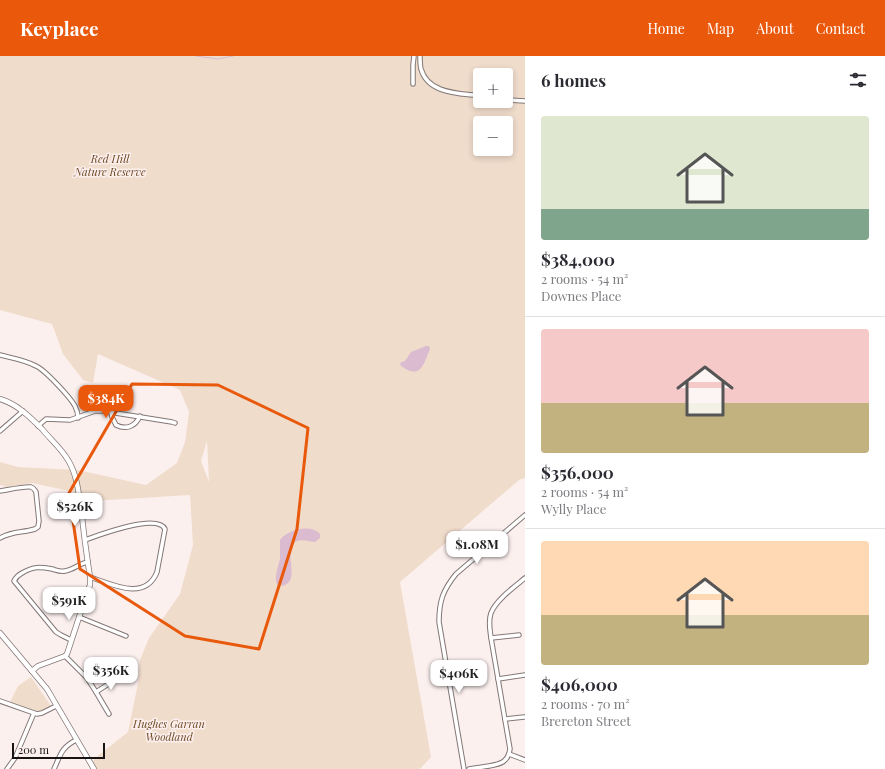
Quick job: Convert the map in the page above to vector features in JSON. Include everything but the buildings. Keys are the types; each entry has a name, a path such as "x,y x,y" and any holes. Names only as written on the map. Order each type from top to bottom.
{"street":[{"path":"412,84 414,56"},
{"path":"420,56 420,65 423,73 436,87 443,90 473,95"},
{"path":"513,100 525,101"},
{"path":"0,355 32,364 45,372 76,406 78,418"},
{"path":"0,398 23,411 68,460 78,487 90,577 90,585 67,654 38,666 32,671"},
{"path":"0,431 23,411"},
{"path":"38,426 46,419 70,420 95,411 140,416 175,423"},
{"path":"111,412 116,424 125,428 134,424 140,416"},
{"path":"0,491 26,487 34,489 36,492 39,521 38,527 35,529 13,532 0,538"},
{"path":"464,769 439,622 439,607 449,583 456,574 525,514"},
{"path":"85,540 137,524 160,524 164,526 165,529 157,572 151,583 140,589 126,588 90,577"},
{"path":"72,640 61,636 56,632 14,581 16,577 24,571 36,567 65,571 88,562"},
{"path":"470,769 498,764 503,762 509,754 510,749 491,638 490,621 491,613 495,606 525,578"},
{"path":"79,617 126,636"},
{"path":"0,633 47,689 94,769"},
{"path":"491,638 519,635"},
{"path":"65,656 81,672 96,692 109,714"},
{"path":"498,679 525,675"},
{"path":"96,692 110,683 114,678"},
{"path":"0,700 34,713 42,713 56,706"},
{"path":"7,769 15,758 34,713"},
{"path":"505,719 524,717"},
{"path":"54,769 65,747 76,740"},
{"path":"509,754 525,760"}],"highlighted area":[{"path":"132,384 218,385 308,428 297,529 259,649 185,636 80,569 69,493"}],"green space":[{"path":"0,56 525,56 525,478 519,480 400,582 431,757 420,769 92,769 94,759 128,732 138,683 140,660 149,638 180,594 193,545 190,495 93,501 69,491 32,483 7,487 0,485 0,462 18,467 78,470 146,485 177,463 185,442 189,412 180,390 98,354 93,383 83,380 63,354 52,324 0,310","holes":["207,441 209,482 201,461"]},
{"path":"31,677 51,706 41,711 30,710 10,702 18,686"}],"shaded area":[{"path":"429,346 430,349 420,369 413,372 401,366 400,363 405,361 411,352"},
{"path":"299,529 316,531 320,534 320,538 315,542 299,540 293,544 290,556 292,570 291,576 289,582 280,586 277,584 276,576 280,559 280,540 286,534"}],"waterway":[{"path":"196,56 218,59 233,56"}],"park label":[{"name":"Red Hill Nature Reserve","path":"110,165"},
{"name":"Hughes Garran Woodland","path":"169,730"}]}
